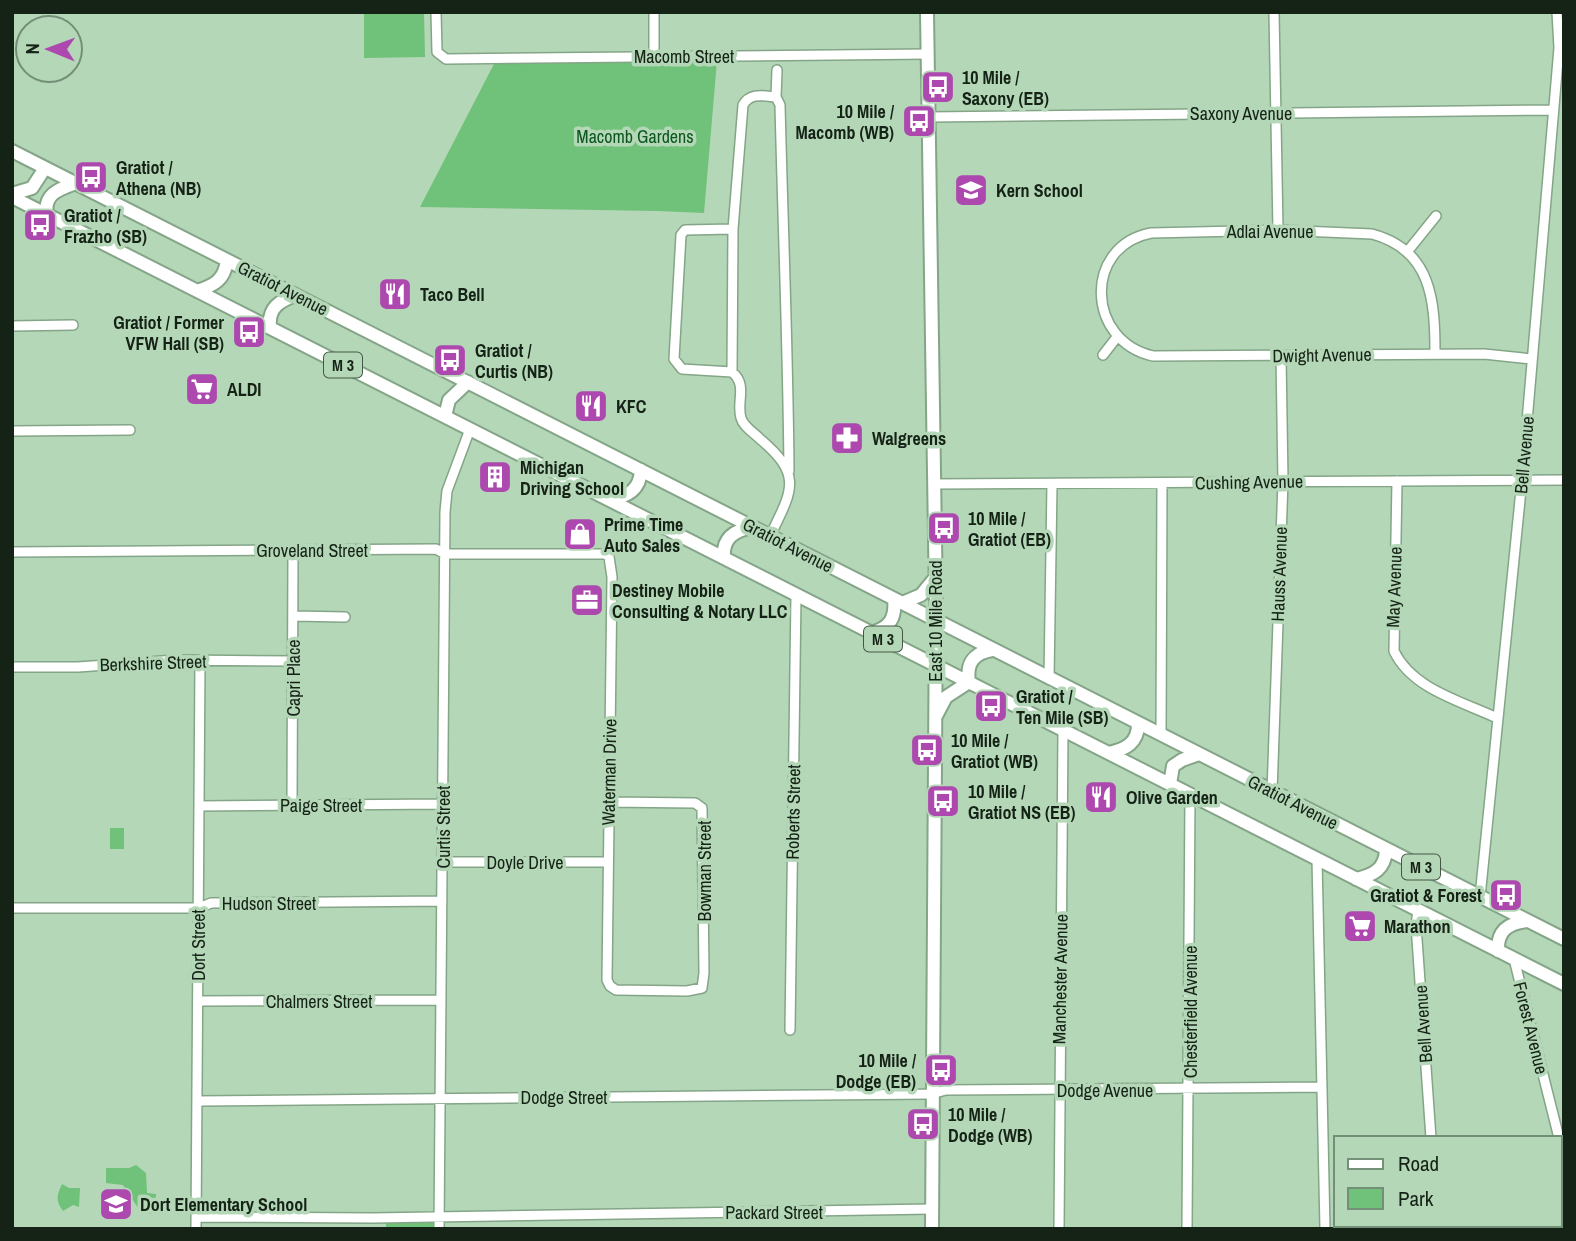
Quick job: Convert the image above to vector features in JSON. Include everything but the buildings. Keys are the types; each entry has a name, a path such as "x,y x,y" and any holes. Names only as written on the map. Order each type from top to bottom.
{"main road":[{"name":"East 10 Mile Road","path":"927,12 935,577 932,1229"},
{"name":"Gratiot Avenue","path":"12,151 1564,939"},
{"path":"12,195 32,188 44,168"},
{"path":"47,215 46,204 50,196 76,183"},
{"name":"M 3","path":"12,195 1564,984"},
{"path":"197,290 215,284 222,278 227,261"},
{"path":"270,327 270,316 275,306 296,295"},
{"path":"445,416 449,400 468,382"},
{"path":"610,500 629,494 636,488 641,470"},
{"path":"723,558 724,546 729,537 738,530 753,527"},
{"path":"871,633 885,628 891,622 898,601 921,595 935,577"},
{"path":"935,719 946,697 968,682 972,659 982,652 992,650"},
{"path":"1109,753 1132,743 1137,735 1138,724"},
{"path":"1170,784 1173,766 1199,754"},
{"path":"1356,879 1379,869 1385,861 1386,849"},
{"path":"1498,950 1498,939 1503,930 1511,924 1527,921"}],"street":[{"name":"Macomb Street","path":"436,12 437,52 446,59 928,54"},
{"path":"654,12 654,56"},
{"path":"1274,12 1278,230"},
{"name":"Bell Avenue","path":"1480,897 1522,480 1559,48 1557,12"},
{"path":"770,536 787,503 791,486 777,70"},
{"path":"776,97 752,96 743,105 733,229 732,372 739,380 741,390 741,418 747,428 772,449 789,471"},
{"name":"Saxony Avenue","path":"929,117 1552,110"},
{"path":"1407,252 1436,216"},
{"path":"732,372 682,369 674,359 681,235 685,230 733,229"},
{"name":"Adlai Avenue","path":"1117,337 1106,320 1101,288 1104,273 1111,259 1126,242 1139,236 1158,232 1278,230 1372,234 1385,237 1407,252 1424,274 1433,297 1434,354"},
{"path":"12,326 73,325"},
{"path":"1102,355 1117,337"},
{"name":"Dwight Avenue","path":"1117,337 1132,349 1153,356 1483,354 1532,359"},
{"name":"Hauss Avenue","path":"1272,792 1283,481 1281,356"},
{"name":"Curtis Street","path":"439,1229 444,554 447,491 470,429"},
{"path":"12,431 130,430"},
{"name":"Cushing Avenue","path":"934,484 1564,480"},
{"name":"May Avenue","path":"1397,481 1394,651 1406,671 1423,683 1497,718"},
{"path":"1161,735 1162,483"},
{"path":"1049,679 1052,484"},
{"name":"Groveland Street","path":"12,552 436,549 444,554 600,553 609,557"},
{"name":"Capri Place","path":"292,805 293,551"},
{"name":"Waterman Drive","path":"609,557 612,577 607,972 610,986"},
{"name":"Roberts Street","path":"790,1030 796,595"},
{"path":"293,616 345,617"},
{"name":"Berkshire Street","path":"12,667 200,660 293,661"},
{"name":"Dort Street","path":"196,1229 200,660"},
{"name":"Manchester Avenue","path":"1059,1229 1063,730"},
{"name":"Chesterfield Avenue","path":"1187,1229 1190,795"},
{"name":"Bowman Street","path":"609,802 695,803 702,808 704,973 702,988 697,990 616,990 610,986"},
{"name":"Paige Street","path":"199,806 443,804"},
{"path":"1317,859 1325,1229"},
{"name":"Doyle Drive","path":"443,862 607,862"},
{"name":"Hudson Street","path":"12,908 198,908 211,903 442,901"},
{"name":"Bell Avenue","path":"1418,910 1416,925 1431,1136"},
{"name":"Forest Avenue","path":"1514,959 1559,1136"},
{"name":"Chalmers Street","path":"198,1001 441,1000"},
{"name":"Dodge Avenue","path":"931,1094 946,1090 1322,1087"},
{"name":"Dodge Street","path":"197,1101 931,1094"},
{"name":"Packard Street","path":"196,1217 372,1218 932,1209"}],"green space":[{"path":"364,12 424,12 425,57 364,58"},
{"name":"Macomb Gardens","path":"717,61 704,213 420,207 494,64"},
{"path":"110,828 124,828 124,849 110,849"},
{"path":"136,1165 146,1173 147,1193 156,1194 156,1213 142,1214 123,1185 106,1183 106,1168 129,1168"},
{"path":"62,1184 69,1188 80,1188 79,1207 73,1205 63,1211 58,1198"},
{"path":"386,1220 433,1220 433,1229 386,1229"}],"place":[{"name":"10 Mile / Saxony (EB)","path":"938,87"},
{"name":"10 Mile / Macomb (WB)","path":"919,121"},
{"name":"Gratiot / Athena (NB)","path":"91,177"},
{"name":"Kern School","path":"971,190"},
{"name":"Gratiot / Frazho (SB)","path":"40,225"},
{"name":"Taco Bell","path":"395,294"},
{"name":"Gratiot / Former VFW Hall (SB)","path":"249,332"},
{"name":"Gratiot / Curtis (NB)","path":"450,360"},
{"name":"ALDI","path":"202,389"},
{"name":"KFC","path":"591,406"},
{"name":"Walgreens","path":"847,438"},
{"name":"Michigan Driving School","path":"495,477"},
{"name":"10 Mile / Gratiot (EB)","path":"944,528"},
{"name":"Prime Time Auto Sales","path":"580,534"},
{"name":"Destiney Mobile Consulting & Notary LLC","path":"587,600"},
{"name":"Gratiot / Ten Mile (SB)","path":"991,706"},
{"name":"10 Mile / Gratiot (WB)","path":"927,750"},
{"name":"Olive Garden","path":"1101,797"},
{"name":"10 Mile / Gratiot NS (EB)","path":"943,801"},
{"name":"Gratiot & Forest","path":"1506,895"},
{"name":"Marathon","path":"1360,926"},
{"name":"10 Mile / Dodge (EB)","path":"941,1070"},
{"name":"10 Mile / Dodge (WB)","path":"923,1124"},
{"name":"Dort Elementary School","path":"116,1204"}]}
